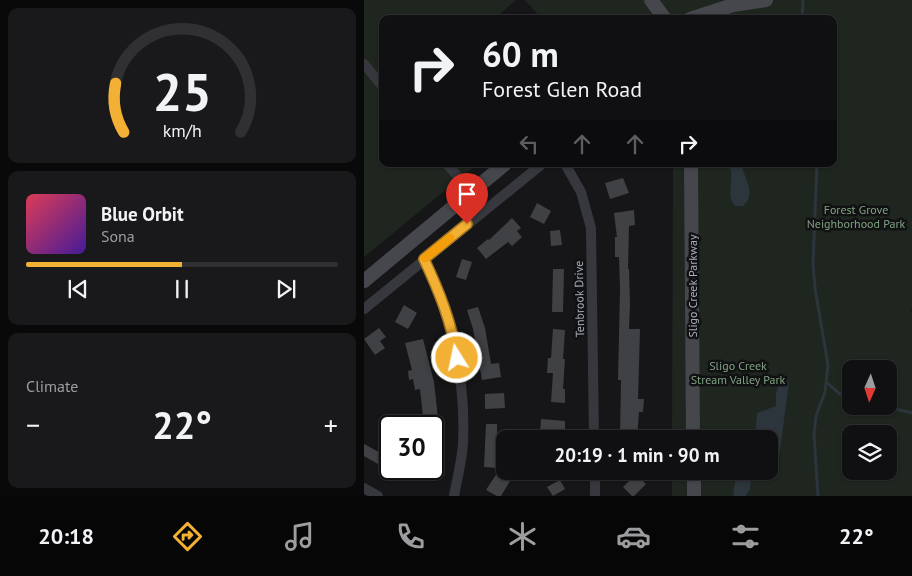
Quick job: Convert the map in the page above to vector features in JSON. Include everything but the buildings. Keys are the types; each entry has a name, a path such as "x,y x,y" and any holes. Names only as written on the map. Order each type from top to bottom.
{"street":[{"path":"651,0 661,15"},
{"path":"702,15 733,5 766,0"},
{"path":"364,64 379,82"},
{"path":"450,167 472,192"},
{"path":"364,281 501,167"},
{"path":"364,309 538,167"},
{"name":"Tenbrook Drive","path":"567,167 580,192 591,228 594,430"},
{"name":"Sligo Creek Parkway","path":"692,167 693,430"},
{"path":"424,259 439,290 454,339 463,398 463,445 454,496"},
{"path":"595,480 595,496"},
{"path":"694,480 694,496"},
{"path":"364,488 378,496"}],"green space":[{"path":"364,0 516,0 499,15 379,15 379,167 474,167 364,257"},
{"path":"525,0 912,0 912,496 672,496 672,480 778,480 778,430 672,430 673,167 837,167 837,15 538,15"}],"shaded area":[{"path":"730,167 742,167 750,191 747,201 743,206 735,206 731,199"},
{"path":"780,380 789,382 780,451 778,451 778,430 756,430 757,413 776,406 776,393"},
{"path":"735,480 751,480 750,489 746,496 734,496"}],"waterway":[{"path":"802,15 803,0"},
{"path":"817,167 813,264 815,288 828,365 825,392 816,416 814,434 818,496"},
{"path":"826,382 842,395"},
{"path":"897,410 913,413"}],"slow traffic":[{"path":"425,258 450,238"}],"route":[{"path":"457,358 454,339 439,290 424,259 467,224"}],"park label":[{"name":"Forest Grove Neighborhood Park","path":"856,216"},
{"name":"Sligo Creek Stream Valley Park","path":"738,372"}]}
